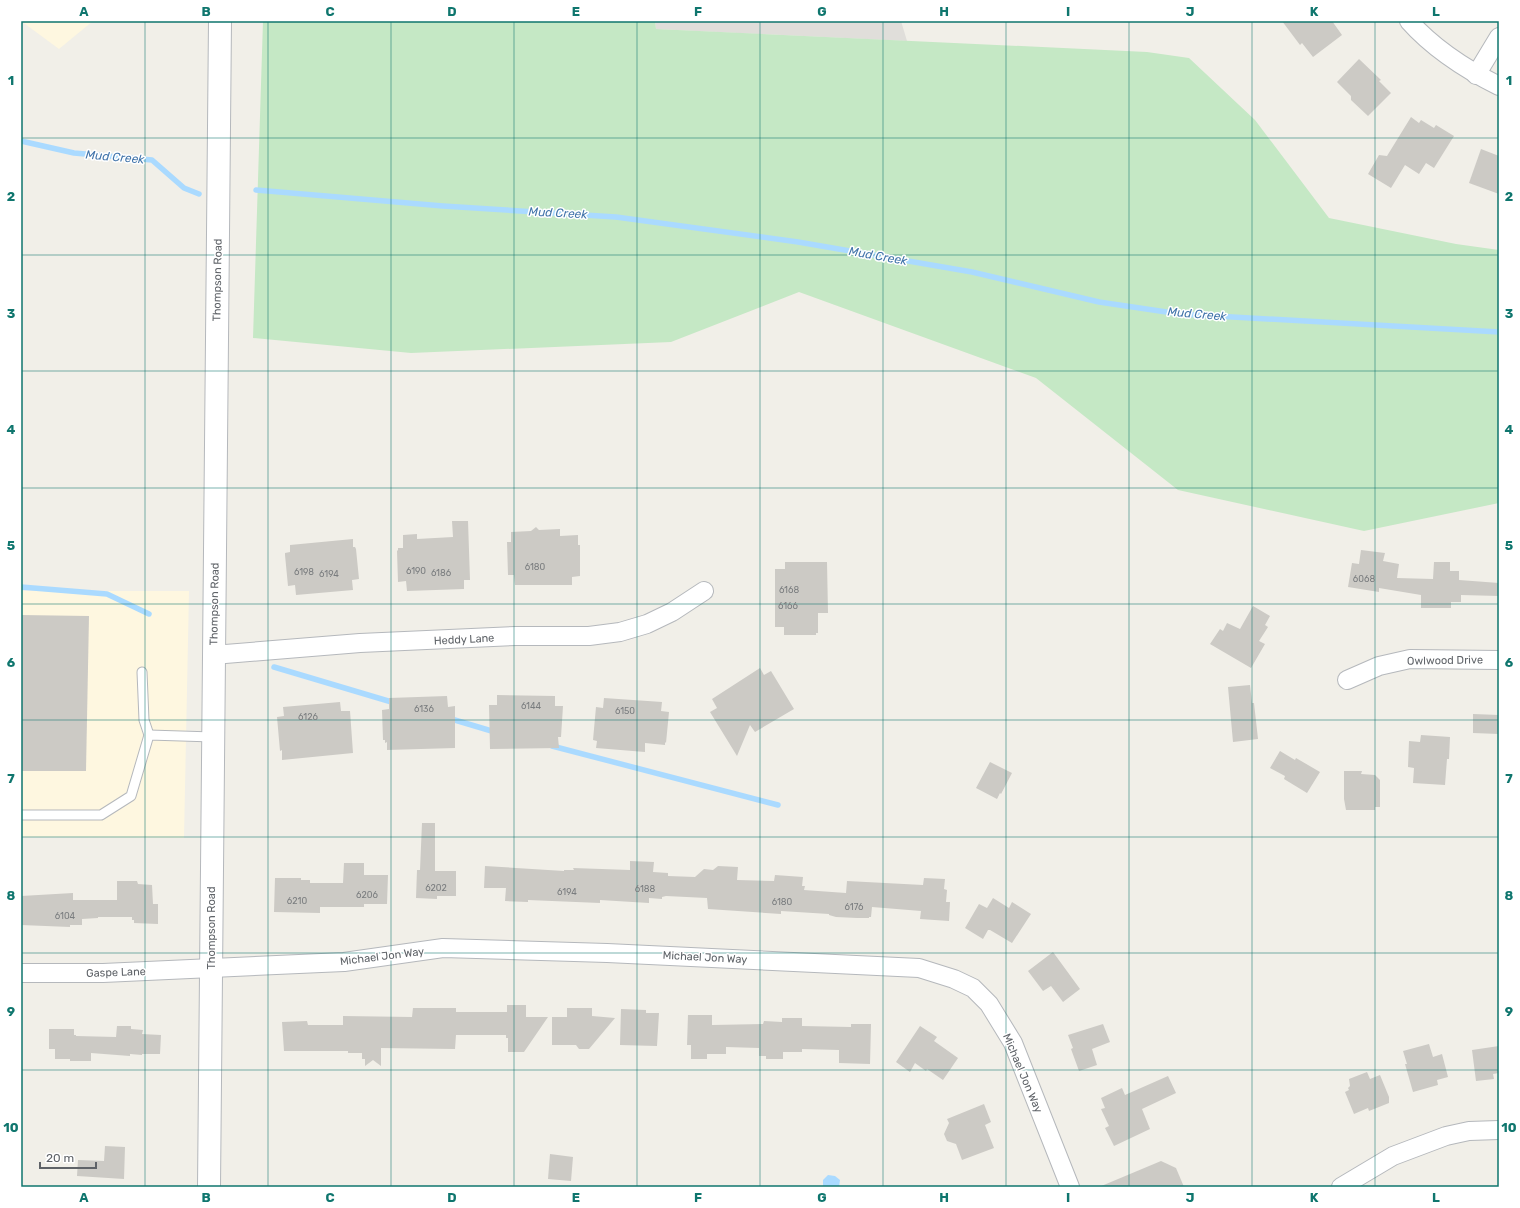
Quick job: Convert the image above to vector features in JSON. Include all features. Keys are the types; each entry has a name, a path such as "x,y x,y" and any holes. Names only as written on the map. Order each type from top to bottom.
{"street":[{"name":"Thompson Road","path":"209,1187 220,21"},
{"path":"1409,21 1422,35 1476,74 1499,86"},
{"path":"1476,74 1499,37"},
{"name":"Heddy Lane","path":"213,656 360,644 516,636 589,636 620,632 647,624 672,612 704,591"},
{"name":"Owlwood Drive","path":"1347,680 1379,666 1410,659 1499,660"},
{"name":"Michael Jon Way","path":"211,968 344,962 443,948 608,952 919,968 954,979 973,988 989,1004 1013,1044 1070,1187"},
{"name":"Gaspe Lane","path":"21,972 103,973 211,968"},
{"path":"1350,1185 1393,1156 1446,1136 1469,1131 1499,1130"}],"lane":[{"path":"21,815 101,815 131,796 149,735 144,720 142,672"},
{"path":"149,735 213,737"}],"shaded area":[{"path":"21,21 93,21 59,49"},
{"path":"655,21 901,21 907,41 656,29"},
{"path":"21,591 189,591 184,838 21,837"}],"green space":[{"path":"263,21 655,21 656,29 1147,52 1189,58 1255,120 1329,218 1456,244 1499,250 1499,503 1364,531 1178,490 1036,378 799,292 671,342 411,353 253,338"}],"water":[{"path":"828,1175 835,1176 840,1180 839,1187 823,1187 823,1180"}],"building":[{"path":"1282,21 1332,21 1342,35 1313,57 1302,43 1300,45"},
{"path":"1359,59 1381,80 1379,81 1391,93 1368,116 1351,100 1351,96 1337,82"},
{"path":"1411,117 1419,123 1421,120 1434,128 1436,125 1454,136 1434,168 1426,163 1419,174 1405,165 1391,188 1368,174 1379,155 1387,156"},
{"path":"1481,149 1499,156 1499,194 1469,183"},
{"path":"452,521 468,521 470,580 464,580 464,589 407,591 406,581 398,582 397,551 398,548 403,548 403,535 417,534 417,539 453,537"},
{"path":"536,527 539,530 560,529 560,536 578,535 578,545 580,545 580,576 572,577 572,585 515,585 514,575 508,575 507,542 511,542 511,532 531,531"},
{"path":"353,539 353,547 356,549 359,579 352,580 353,590 296,595 295,585 288,586 285,553 290,552 290,545"},
{"path":"1361,550 1385,553 1383,561 1399,564 1397,578 1433,579 1434,562 1450,562 1450,571 1459,571 1459,580 1499,583 1499,596 1461,595 1461,602 1451,602 1451,608 1421,608 1421,595 1379,588 1379,592 1348,587 1352,563 1359,564"},
{"path":"785,562 827,562 828,613 818,613 818,633 816,633 816,635 784,635 784,627 775,627 775,569 785,569"},
{"path":"1253,606 1270,616 1265,625 1268,627 1259,641 1265,644 1251,668 1210,644 1220,629 1223,631 1227,623 1240,629"},
{"path":"21,615 89,616 86,771 21,771"},
{"path":"760,668 764,675 771,671 794,709 755,732 750,725 737,756 710,712 717,708 712,699"},
{"path":"1250,685 1252,703 1254,703 1258,739 1233,742 1228,687"},
{"path":"497,695 555,696 555,706 563,706 561,737 558,737 559,748 490,749 489,705 497,705"},
{"path":"447,696 448,707 455,706 455,748 387,750 387,742 385,743 385,740 383,740 382,710 389,709 389,698"},
{"path":"604,698 662,702 661,711 669,712 665,745 645,743 645,752 596,748 597,741 593,740 596,707 603,708"},
{"path":"340,702 341,711 350,711 353,753 282,760 277,717 284,716 283,707"},
{"path":"1473,714 1499,715 1499,734 1473,733"},
{"path":"1421,735 1450,737 1449,759 1447,759 1445,785 1413,783 1414,768 1408,767 1409,741 1420,742"},
{"path":"1280,751 1295,760 1296,758 1320,772 1307,793 1284,779 1285,776 1270,768"},
{"path":"990,762 1012,773 997,799 976,788"},
{"path":"1344,771 1362,771 1361,774 1375,775 1380,780 1380,807 1375,807 1375,810 1346,810 1344,799"},
{"path":"422,823 435,823 435,871 456,871 456,896 437,896 437,899 416,898 417,870 420,870"},
{"path":"630,861 654,862 653,872 668,873 668,876 695,877 704,869 713,870 718,866 738,867 737,880 774,881 775,875 803,877 802,886 805,886 804,890 846,893 847,881 923,885 924,878 945,879 944,889 947,890 946,902 950,902 949,921 920,919 921,911 872,907 871,917 869,918 836,917 829,914 781,911 781,914 708,909 707,898 666,896 662,897 662,899 649,898 649,903 600,900 600,903 528,900 528,902 505,901 506,888 484,888 485,866 564,871 574,870 573,868 630,870"},
{"path":"344,863 364,863 364,875 388,875 387,904 364,904 364,907 320,907 320,913 274,912 275,878 301,878 301,880 310,880 310,883 343,883"},
{"path":"117,881 137,881 138,884 152,885 153,904 158,904 158,924 134,923 132,917 98,917 82,919 82,925 70,925 70,927 21,925 21,896 73,893 73,900 117,900"},
{"path":"993,898 1009,908 1012,902 1031,914 1012,943 990,930 988,930 983,939 965,928 979,904 987,908"},
{"path":"1053,952 1080,989 1063,1002 1051,986 1043,991 1028,971"},
{"path":"507,1005 526,1005 526,1017 548,1017 524,1052 508,1052 508,1038 506,1038 506,1035 456,1035 455,1049 381,1048 381,1066 373,1060 365,1066 365,1059 362,1059 362,1053 348,1053 348,1051 284,1051 282,1022 307,1021 308,1025 343,1025 343,1016 412,1017 413,1008 456,1008 456,1012 507,1012"},
{"path":"567,1008 592,1008 592,1016 615,1018 589,1049 579,1049 576,1045 552,1045 552,1017 567,1017"},
{"path":"621,1009 646,1010 646,1013 659,1013 657,1046 620,1045"},
{"path":"688,1015 712,1015 712,1025 763,1024 764,1021 782,1022 782,1018 802,1018 802,1026 851,1027 851,1024 871,1024 870,1064 839,1063 839,1050 802,1049 802,1052 783,1052 783,1059 766,1059 766,1056 759,1056 759,1048 726,1047 726,1054 707,1054 707,1059 691,1059 691,1045 687,1045"},
{"path":"1103,1024 1110,1042 1092,1049 1097,1065 1079,1071 1071,1049 1073,1048 1068,1035"},
{"path":"117,1026 131,1026 131,1029 143,1030 142,1034 161,1035 160,1054 130,1054 130,1056 91,1053 91,1061 70,1061 70,1059 55,1059 55,1049 49,1049 49,1029 74,1029 74,1035 76,1036 116,1037"},
{"path":"920,1026 937,1037 934,1041 958,1058 943,1080 915,1063 910,1072 896,1062"},
{"path":"1429,1044 1433,1057 1442,1054 1448,1077 1437,1080 1438,1085 1413,1092 1403,1051"},
{"path":"1499,1046 1499,1073 1493,1074 1494,1079 1476,1081 1472,1050"},
{"path":"1367,1072 1370,1079 1380,1075 1389,1097 1389,1103 1369,1111 1368,1108 1354,1114 1345,1092 1349,1090 1349,1079"},
{"path":"1168,1076 1176,1093 1142,1109 1150,1129 1114,1146 1105,1128 1109,1126 1101,1109 1105,1108 1101,1098 1122,1088 1125,1095"},
{"path":"984,1104 991,1122 985,1125 994,1148 962,1160 956,1144 947,1141 944,1134 949,1123 947,1119"},
{"path":"105,1146 125,1147 124,1179 77,1176 78,1160 104,1161"},
{"path":"550,1154 573,1157 571,1181 548,1179"},
{"path":"1161,1161 1176,1168 1184,1187 1099,1187"}],"waterway":[{"name":"Mud Creek","path":"21,141 74,153 152,160 184,188 199,194"},
{"name":"Mud Creek","path":"256,190 443,206 616,217 798,242 972,272 1099,302 1180,314 1499,332"},
{"path":"21,587 107,594 149,614"},
{"path":"274,667 395,703"},
{"path":"448,718 495,732"},
{"path":"552,746 778,805"}]}
